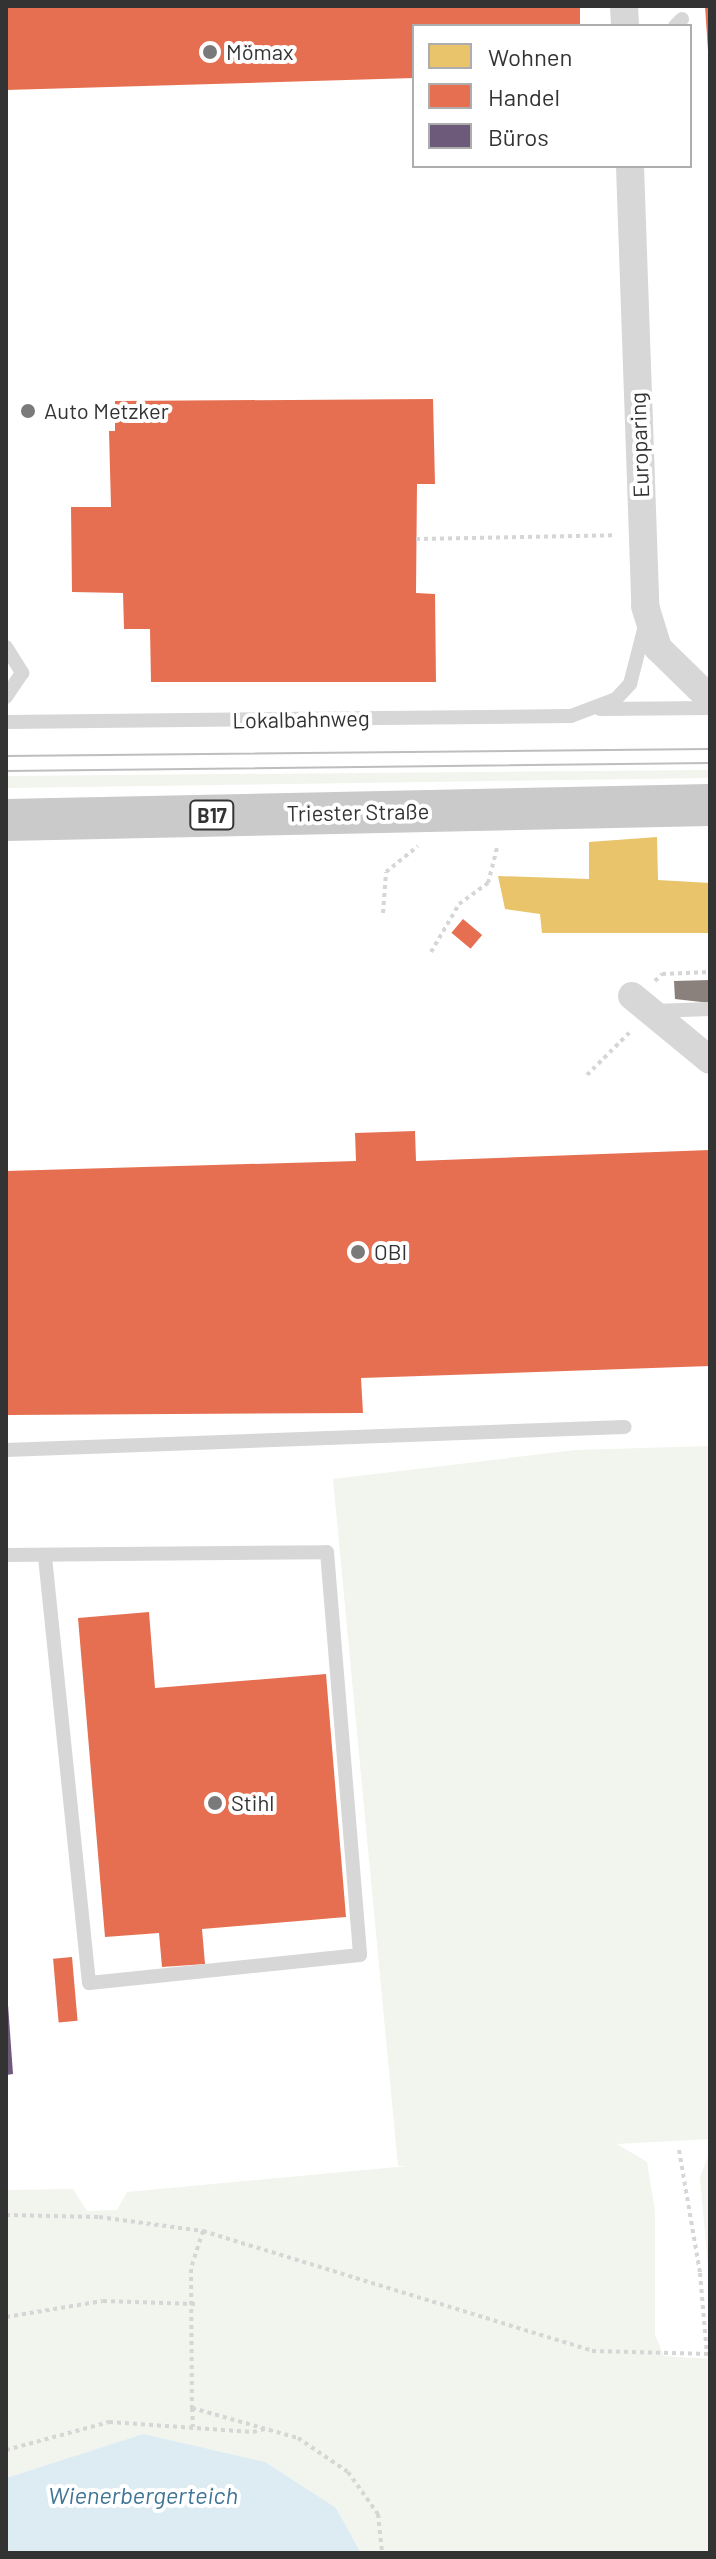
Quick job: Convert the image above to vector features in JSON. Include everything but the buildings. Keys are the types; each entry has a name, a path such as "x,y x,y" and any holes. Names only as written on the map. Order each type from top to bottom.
{"main road":[{"name":"Triester Straße","path":"6,820 710,805"}],"street":[{"name":"Europaring","path":"630,168 645,606 658,648 710,699"},
{"path":"641,1004 710,1060"}],"lane":[{"path":"595,709 630,684 642,650 645,606"},
{"path":"6,647 22,673 6,697"},
{"name":"Lokalbahnweg","path":"6,722 571,716 595,709 710,708"},
{"path":"641,1004 710,1009"},
{"path":"6,1450 625,1427"},
{"path":"6,1555 45,1559 327,1552 360,1955 89,1983 45,1559"}],"path":[{"path":"416,539 642,534"},
{"path":"431,952 459,904 488,883 498,844"},
{"path":"383,913 386,872 418,846"},
{"path":"587,1075 641,1004 647,989 662,974 710,972"},
{"path":"6,2215 99,2217 203,2231 592,2351 708,2354 700,2273 679,2150"},
{"path":"193,2427 195,2304 191,2269 203,2231"},
{"path":"6,2317 103,2301 195,2304"},
{"path":"192,2408 298,2438 348,2472 378,2514 382,2553"},
{"path":"6,2450 109,2422 253,2432 271,2428"}],"shaded area":[{"path":"710,770 710,778 6,788 6,776"},
{"path":"710,1446 710,2139 617,2144 647,2162 655,2211 655,2335 664,2356 710,2359 710,2553 361,2553 336,2508 143,2434 6,2478 6,2190 73,2189 87,2211 117,2210 127,2192 408,2166 398,2166 333,1479 576,1450"},
{"path":"710,2151 710,2290 700,2177"}],"water":[{"name":"Wienerbergerteich","path":"143,2434 265,2462 336,2508 361,2553 6,2553 6,2478"}],"tram line":[{"path":"6,756 710,749"},
{"path":"6,771 710,763"}],"place":[{"name":"Mömax","path":"210,52"},
{"name":"Auto Metzker","path":"28,411"},
{"name":"OBI","path":"358,1252"},
{"name":"Stihl","path":"215,1803"}]}
